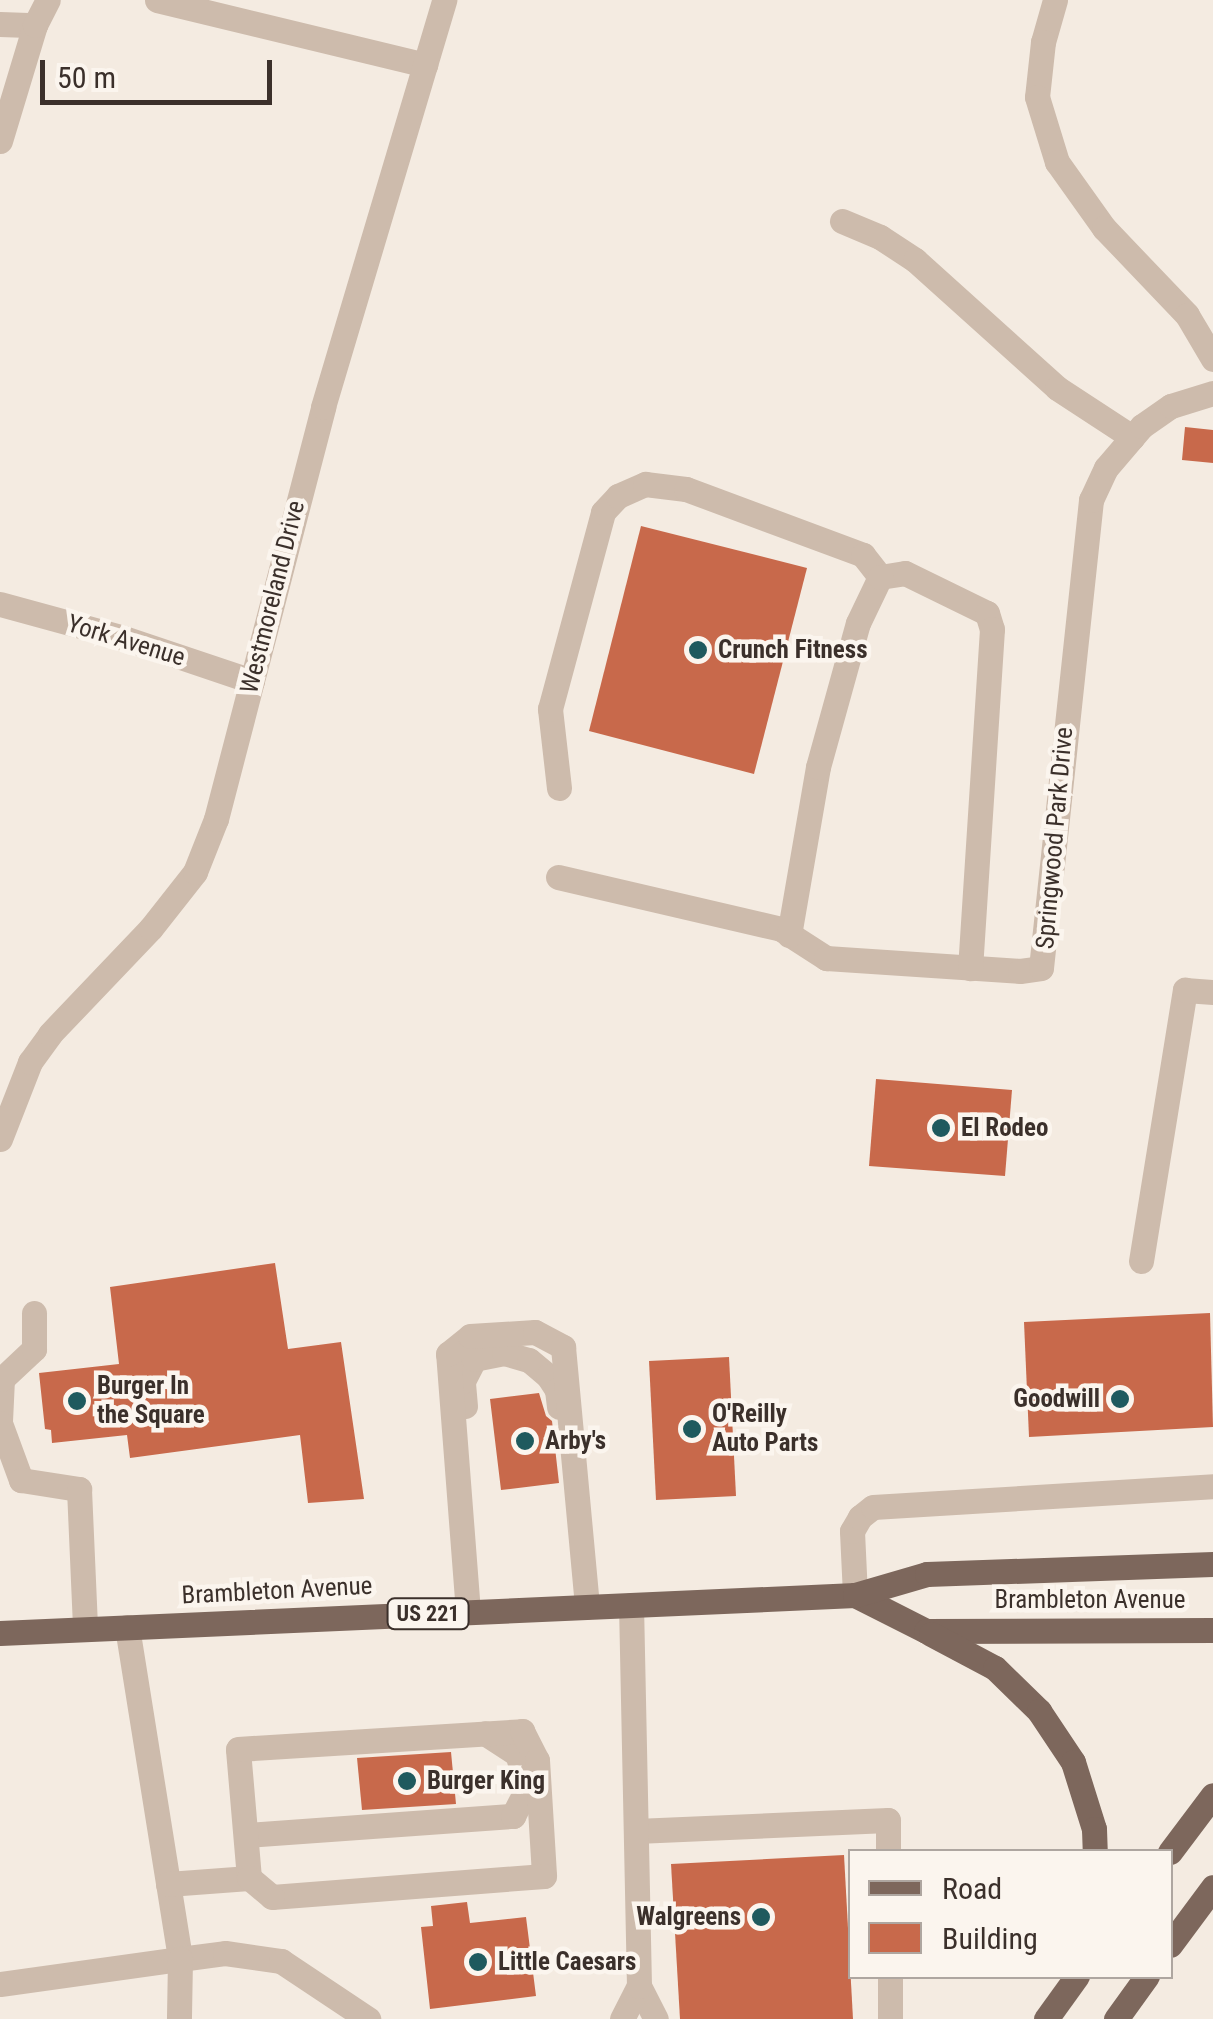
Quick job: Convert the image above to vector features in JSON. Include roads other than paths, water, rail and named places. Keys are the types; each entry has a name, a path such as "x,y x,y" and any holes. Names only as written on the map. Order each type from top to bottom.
{"main road":[{"name":"Brambleton Avenue","path":"0,1632 856,1595 927,1574 1213,1564"},
{"name":"Brambleton Avenue","path":"856,1595 926,1631 1213,1630"},
{"path":"926,1631 995,1668 1038,1710 1073,1762 1094,1830 1094,1849"},
{"path":"1172,1849 1213,1795"},
{"path":"1173,1941 1213,1887"},
{"path":"1116,2019 1145,1979"},
{"path":"1046,2019 1072,1981"}],"street":[{"path":"0,140 35,26 48,0"},
{"path":"157,0 425,65"},
{"name":"Westmoreland Drive","path":"0,1139 16,1091 50,1034 151,928 195,872 216,819 324,407 444,0"},
{"path":"1055,0 1037,97 1057,162 1104,228 1187,315 1213,360"},
{"path":"0,24 35,26"},
{"path":"842,221 880,237 915,260 1057,388 1132,437"},
{"name":"Springwood Park Drive","path":"558,877 763,924 826,958 1034,970 1044,964 1073,634 1090,500 1106,468 1132,437 1171,406 1213,393"},
{"path":"560,788 550,709 603,512 618,496 646,484 686,490 863,556 880,577"},
{"path":"880,577 913,576 987,613 992,629 970,968"},
{"path":"789,935 818,766 858,623 880,577"},
{"name":"York Avenue","path":"0,604 124,638 252,681"},
{"path":"1142,1261 1186,990 1213,992"},
{"path":"34,1312 34,1349 2,1379 0,1422 21,1480 79,1488 85,1629"},
{"path":"468,1612 448,1354 470,1336 535,1332 563,1347 586,1607"},
{"path":"856,1595 852,1531 860,1517 873,1507 1213,1486"},
{"path":"622,2019 638,1986 631,1605"},
{"path":"127,1627 180,1960 180,2019"},
{"path":"168,1884 248,1878 272,1897 544,1876 537,1760 522,1731 238,1749 248,1878"},
{"path":"246,1835 513,1816 527,1788 517,1754 485,1733"},
{"path":"636,1832 888,1820 888,1849"},
{"path":"0,1984 225,1953 280,1961 368,2019"},
{"path":"890,1979 890,2019"},
{"path":"638,1986 656,2019"}],"place":[{"name":"Crunch Fitness","path":"698,650"},
{"name":"El Rodeo","path":"941,1128"},
{"name":"Goodwill","path":"1120,1399"},
{"name":"Burger In the Square","path":"77,1401"},
{"name":"O'Reilly Auto Parts","path":"692,1429"},
{"name":"Arby's","path":"525,1441"},
{"name":"Burger King","path":"407,1781"},
{"name":"Walgreens","path":"761,1917"},
{"name":"Little Caesars","path":"478,1962"}]}
